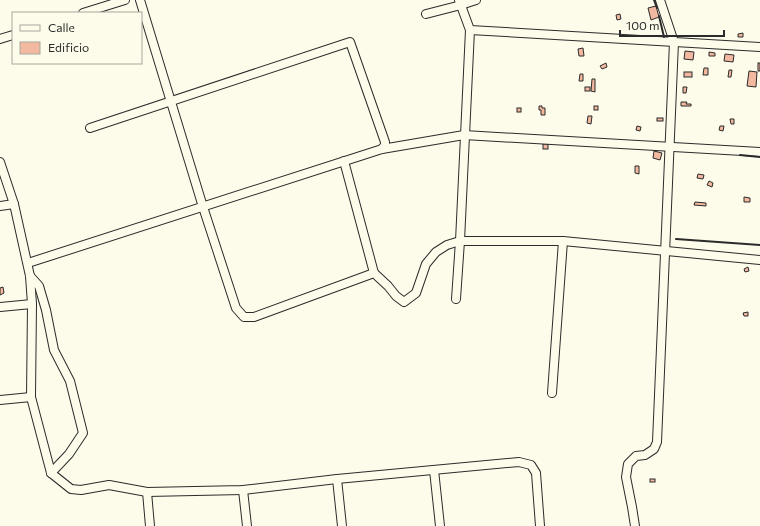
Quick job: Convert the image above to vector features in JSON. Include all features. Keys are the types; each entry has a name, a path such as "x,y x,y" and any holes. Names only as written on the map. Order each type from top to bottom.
{"street":[{"path":"86,12 124,0"},
{"path":"140,0 203,207 236,308 244,317 254,317 374,273"},
{"path":"426,14 460,3 476,0"},
{"path":"635,526 626,477 628,464 636,456 645,455 654,449 657,442 674,42 660,0"},
{"path":"456,298 470,30 460,3"},
{"path":"470,30 760,47"},
{"path":"0,39 12,35"},
{"path":"90,128 350,42 385,142 382,149"},
{"path":"28,263 382,149 464,135 760,152"},
{"path":"344,161 374,273 396,296 404,302 416,293 426,264 436,252 447,245 460,241 563,241 760,260"},
{"path":"0,162 14,204 30,276 32,304 31,397 51,474 71,489 81,490 109,485 147,492 243,490 519,462 531,465 536,473 540,526"},
{"path":"0,206 14,204"},
{"path":"552,393 563,241"},
{"path":"30,276 39,286 46,310 54,350 70,381 83,434 69,454 51,474"},
{"path":"0,307 32,304"},
{"path":"0,400 31,397"},
{"path":"434,470 440,526"},
{"path":"337,480 342,526"},
{"path":"243,490 247,526"},
{"path":"147,492 150,526"}],"building":[{"path":"656,6 659,17 651,20 648,8"},
{"path":"620,14 621,19 617,20 616,15"},
{"path":"743,33 743,37 738,37 738,34"},
{"path":"583,48 584,56 579,56 578,49"},
{"path":"685,51 694,52 693,60 684,59"},
{"path":"709,52 715,53 715,56 709,56"},
{"path":"725,54 734,55 733,62 724,61"},
{"path":"606,63 607,67 602,69 600,66"},
{"path":"758,63 760,63 760,71 758,71"},
{"path":"704,68 708,68 708,75 703,75"},
{"path":"729,70 732,70 731,77 728,77"},
{"path":"749,71 757,72 756,87 747,86"},
{"path":"684,72 692,72 692,77 684,77"},
{"path":"580,74 583,74 583,81 579,81"},
{"path":"592,79 595,79 595,92 591,91"},
{"path":"585,87 590,87 590,91 585,91"},
{"path":"683,87 687,87 686,93 683,93"},
{"path":"681,102 687,102 686,104 691,104 691,106 681,106"},
{"path":"539,106 545,108 545,115 541,115"},
{"path":"594,106 598,106 598,110 594,110"},
{"path":"517,108 521,108 521,112 517,112"},
{"path":"588,116 592,116 591,124 587,123"},
{"path":"657,118 663,118 663,121 657,121"},
{"path":"730,119 734,119 734,124 731,124"},
{"path":"637,126 641,127 640,131 636,130"},
{"path":"720,126 724,126 723,131 719,130"},
{"path":"543,144 548,144 548,149 543,149"},
{"path":"654,151 662,153 660,160 653,158"},
{"path":"635,166 639,166 639,174 635,173"},
{"path":"698,174 704,175 703,179 697,178"},
{"path":"709,181 713,183 712,187 707,185"},
{"path":"744,197 750,198 750,202 744,202"},
{"path":"695,202 706,203 706,206 694,205"},
{"path":"748,267 749,271 745,272 744,269"},
{"path":"3,287 4,293 0,295 0,288"},
{"path":"748,312 748,316 744,316 743,313"},
{"path":"650,479 655,479 655,482 650,482"}],"wall":[{"path":"654,0 657,8"},
{"path":"659,16 664,37"},
{"path":"740,155 760,157"},
{"path":"676,239 760,245"}]}
